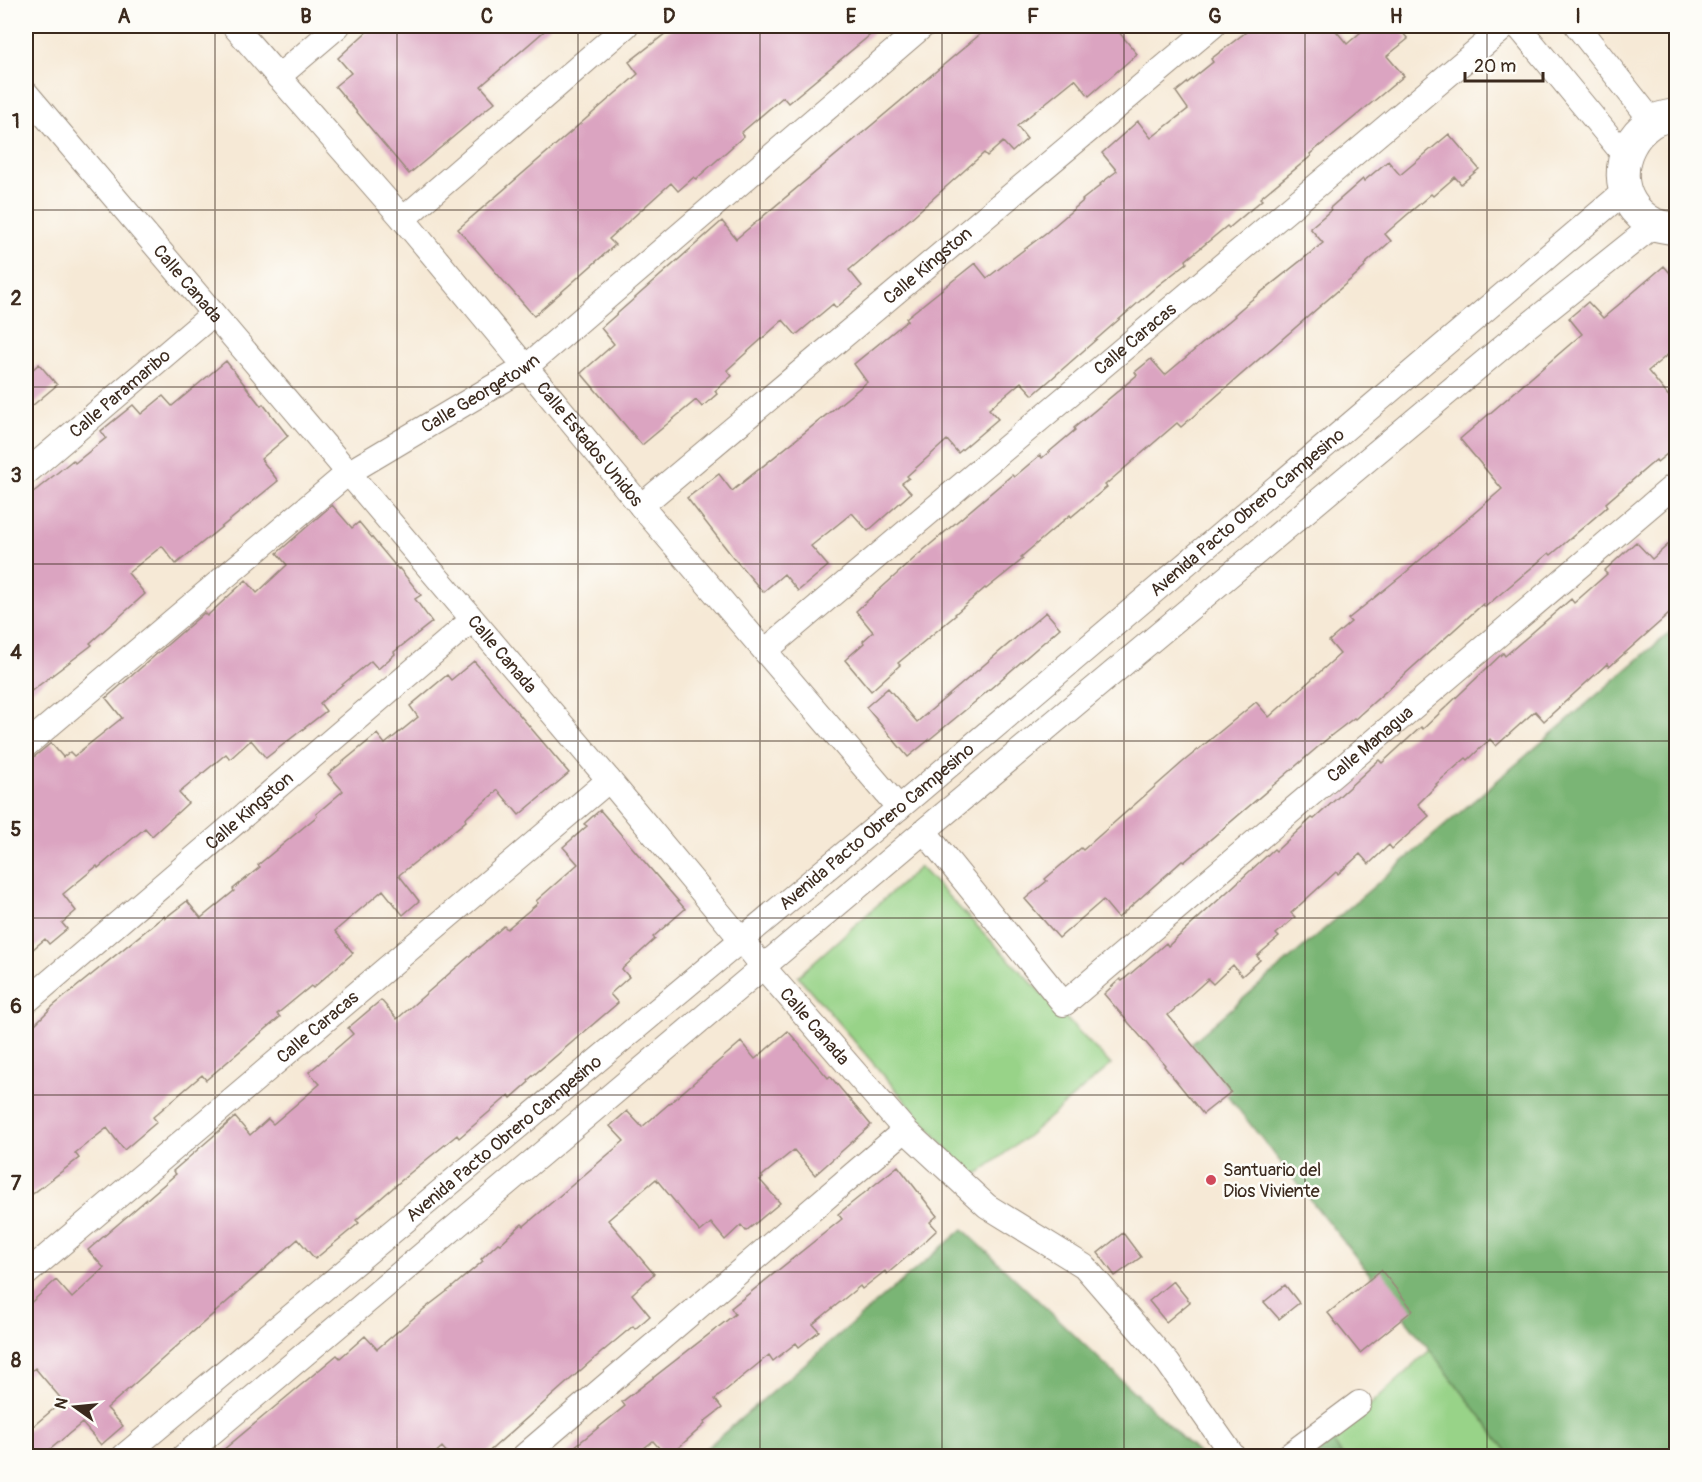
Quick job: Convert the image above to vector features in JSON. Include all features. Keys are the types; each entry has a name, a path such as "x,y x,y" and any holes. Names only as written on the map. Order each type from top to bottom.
{"street":[{"name":"Calle Estados Unidos","path":"234,26 403,219 641,506 899,808"},
{"path":"278,77 338,26"},
{"path":"403,219 626,26"},
{"name":"Calle Georgetown","path":"26,745 348,473 526,367 923,26"},
{"name":"Calle Kingston","path":"641,506 1213,26"},
{"name":"Calle Caracas","path":"765,651 1506,26"},
{"path":"1518,26 1624,156"},
{"path":"1577,26 1664,118 1635,136 1624,156 1622,174 1625,191 1636,211 1665,227"},
{"name":"Calle Canada","path":"26,93 609,780 764,968 905,1130 987,1206 1084,1266 1168,1363 1233,1456"},
{"name":"Avenida Pacto Obrero Campesino","path":"124,1456 899,808 1625,191"},
{"name":"Avenida Pacto Obrero Campesino","path":"184,1456 924,831 1525,328 1665,227"},
{"name":"Calle Paramaribo","path":"26,472 213,314"},
{"name":"Calle Managua","path":"924,831 1064,1004 1677,484"},
{"name":"Calle Kingston","path":"26,1002 472,620"},
{"name":"Calle Caracas","path":"26,1274 609,780"},
{"path":"524,1456 905,1130"},
{"path":"1288,1456 1359,1403"}],"green space":[{"path":"1676,627 1676,1456 1511,1456 1430,1350 1188,1046"},
{"path":"920,867 1111,1065 1029,1135 972,1178 798,976"},
{"path":"963,1229 1201,1456 697,1456"},
{"path":"1430,1350 1511,1456 1342,1456 1332,1440"},
{"path":"1332,1440 1342,1456 1314,1456"}],"building":[{"path":"373,26 550,26 481,86 495,102 409,174 335,86 351,73 338,58"},
{"path":"675,26 881,26 788,103 783,97 741,133 744,136 696,179 694,177 678,191 671,183 609,239 615,245 534,316 458,229 638,74 629,62"},
{"path":"990,26 1114,26 1137,54 1089,96 1075,79 1017,126 1027,139 1012,152 1003,142 987,156 984,153 849,270 862,286 836,308 833,304 796,335 783,320 727,370 732,376 715,391 717,394 702,407 696,400 642,445 581,373 614,344 601,328 722,221 736,239"},
{"path":"1254,26 1332,26 1347,44 1368,26 1397,26 1408,39 1387,56 1404,76 1310,154 1311,156 1260,198 1262,200 1229,228 1227,226 1186,260 1187,263 1156,287 1033,395 1021,382 989,409 998,419 958,453 947,440 902,483 911,493 868,531 852,513 811,546 828,566 798,591 784,574 763,592 687,498 719,474 732,491 867,382 854,364 908,320 906,318 975,263 987,278 1047,232 1117,171 1102,153 1138,121 1151,138 1188,109 1176,92 1213,62 1211,59"},
{"path":"1449,134 1479,169 1461,184 1455,177 1433,196 1431,194 1385,234 1391,241 1364,265 1365,267 1181,427 1177,423 1105,485 1107,487 1071,517 1070,515 1021,557 1023,559 985,588 898,663 900,665 871,691 845,660 873,632 856,611 1012,475 1014,477 1040,455 1042,458 1075,430 1074,428 1137,375 1135,372 1151,359 1165,375 1250,301 1323,243 1310,228 1363,179 1364,181 1388,161 1400,175"},
{"path":"1664,266 1677,281 1677,347 1648,371 1676,405 1677,446 1657,462 1656,460 1606,503 1608,506 1551,555 1549,553 1485,607 1483,604 1355,719 1333,734 1118,918 1103,900 1059,938 1025,899 1081,848 1083,850 1183,762 1256,702 1269,717 1340,654 1329,641 1351,622 1348,619 1502,489 1460,439 1582,334 1569,318 1588,302 1603,318"},
{"path":"226,361 288,436 261,459 278,481 176,564 162,546 128,573 145,594 90,643 92,645 26,695 26,498 73,460 75,463 106,438 101,431 133,405 141,414 163,396 172,406"},
{"path":"39,364 57,385 26,411 26,375"},
{"path":"332,505 352,528 359,522 399,568 421,595 415,599 432,622 394,652 395,654 378,669 371,661 320,703 326,711 266,758 251,740 230,759 226,754 179,793 188,803 152,836 145,828 63,894 76,911 62,923 67,929 49,944 45,939 26,955 26,759 35,756 51,743 63,757 70,752 74,756 122,718 106,698 204,613 207,616 246,580 257,593 287,565 277,553"},
{"path":"1677,537 1677,607 1609,667 1607,664 1544,721 1535,711 1496,746 1490,739 1468,760 1466,758 1436,784 1418,804 1429,816 1392,849 1389,845 1369,864 1360,854 1338,874 1336,872 1291,913 1295,917 1276,934 1279,937 1257,956 1260,960 1242,976 1233,965 1213,984 1208,979 1168,1015 1231,1092 1203,1114 1165,1065 1104,994 1166,943 1168,946 1274,849 1276,851 1312,818 1314,819 1379,760 1382,763 1421,727 1423,729 1503,653 1505,656 1571,599 1574,603 1607,574 1604,571 1636,542 1652,559"},
{"path":"1046,612 1060,628 908,757 866,707 888,688 917,722"},
{"path":"474,661 569,773 519,815 498,790 465,819 466,821 399,875 419,901 403,915 383,890 335,931 353,953 313,988 311,986 277,1014 280,1017 206,1080 202,1075 153,1117 157,1122 124,1150 107,1128 75,1153 79,1158 26,1199 26,1033 53,1006 164,916 165,918 187,901 201,918 234,891 233,889 260,867 258,865 343,791 328,774 377,734 385,744 418,717 410,706 447,675 451,680"},
{"path":"600,810 685,909 622,969 629,977 610,994 618,1003 528,1080 529,1082 511,1098 509,1095 459,1138 457,1135 410,1173 356,1220 359,1223 315,1259 298,1239 107,1408 123,1426 101,1445 82,1423 42,1456 26,1456 26,1432 63,1401 35,1368 26,1376 26,1307 56,1280 72,1298 104,1268 88,1250 176,1174 173,1171 235,1117 250,1135 268,1119 273,1124 320,1084 309,1072 353,1034 348,1028 381,1000 397,1019 504,926 507,929 538,903 536,901 578,864 563,847 587,826 584,824"},
{"path":"788,1031 871,1125 815,1175 794,1150 760,1180 780,1203 746,1231 741,1225 725,1240 711,1223 700,1232 656,1179 608,1220 654,1274 632,1294 650,1316 635,1329 633,1326 590,1362 484,1456 450,1456 442,1447 432,1456 216,1456 337,1355 340,1358 365,1336 377,1349 450,1289 483,1261 481,1259 498,1243 500,1244 522,1224 524,1226 624,1141 610,1126 627,1111 642,1127 741,1042 755,1059"},
{"path":"898,1166 937,1216 930,1222 937,1230 922,1244 887,1274 885,1271 862,1289 860,1286 813,1324 819,1331 799,1347 796,1343 773,1361 769,1355 715,1399 722,1408 669,1456 666,1456 653,1441 634,1456 563,1456 625,1406 622,1402 735,1314 731,1308 842,1219 838,1214"},
{"path":"1123,1233 1141,1257 1115,1276 1098,1253"},
{"path":"1381,1270 1413,1310 1360,1353 1328,1313"},
{"path":"1173,1281 1190,1302 1166,1322 1149,1301"},
{"path":"1285,1285 1299,1303 1279,1319 1264,1302"}],"place":[{"name":"Santuario del Dios Viviente","path":"1211,1180"}]}
